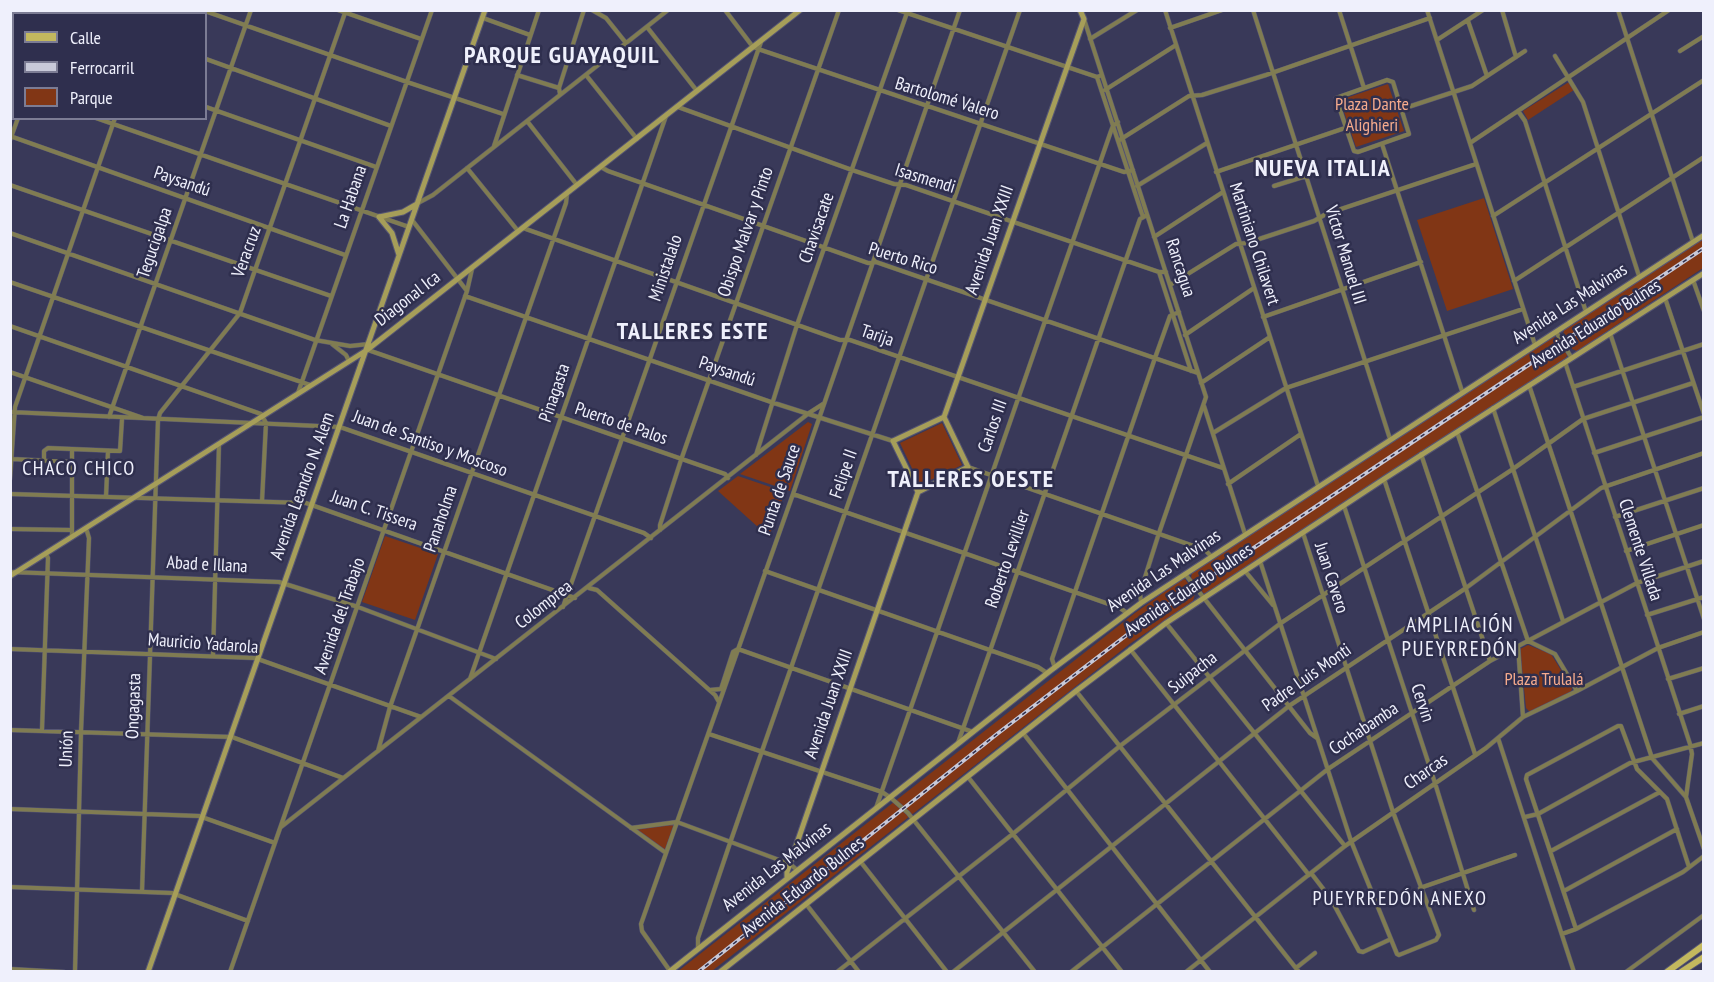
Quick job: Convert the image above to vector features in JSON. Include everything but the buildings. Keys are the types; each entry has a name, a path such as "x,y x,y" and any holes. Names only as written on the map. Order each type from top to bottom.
{"main road":[{"name":"Avenida Leandro N. Alem","path":"148,972 485,10"},
{"name":"Diagonal Ica","path":"10,576 368,347 472,269 697,91 755,48 800,10"},
{"path":"1080,10 1084,20"},
{"name":"Avenida Juan XXIII","path":"944,417 1084,20"},
{"path":"399,255 392,233 379,217 403,212 418,203"},
{"name":"Avenida Las Malvinas","path":"670,971 1047,674 1141,603 1704,235"},
{"name":"Avenida Eduardo Bulnes","path":"720,972 1076,691 1166,623 1456,431 1704,273"},
{"path":"944,417 968,467 918,492 893,441 944,417"},
{"name":"Avenida Juan XXIII","path":"787,878 821,772 918,492"},
{"path":"1667,972 1704,945"},
{"path":"1681,972 1704,957"}],"street":[{"path":"202,10 454,99 503,114"},
{"name":"Tegucigalpa","path":"109,417 251,10"},
{"path":"338,10 421,39"},
{"name":"La Habana","path":"298,393 432,10"},
{"path":"494,147 538,10"},
{"path":"560,94 559,88 584,10"},
{"path":"592,10 606,18 626,43"},
{"path":"656,10 661,16"},
{"path":"418,203 433,195 668,10"},
{"path":"725,10 755,48"},
{"name":"Obispo Malvar y Pinto","path":"660,531 681,459 839,10"},
{"path":"898,10 1100,76"},
{"name":"Punta de Sauce","path":"670,971 640,926 793,494 960,10"},
{"name":"Felipe II","path":"698,948 698,939 730,843 1020,10"},
{"path":"1090,39 1137,10"},
{"name":"Martiniano Chilavert","path":"1165,10 1318,486"},
{"path":"1170,28 1222,10"},
{"name":"Víctor Manuel III","path":"1253,10 1390,439"},
{"path":"1339,10 1364,88"},
{"path":"1427,10 1534,345"},
{"path":"1437,40 1483,10"},
{"path":"1502,10 1516,57"},
{"path":"1618,10 1692,242"},
{"path":"1470,143 1669,10"},
{"name":"Veracruz","path":"155,485 160,413 240,313 345,12"},
{"name":"Chavisacate","path":"756,456 771,402 797,325 908,12"},
{"path":"483,18 530,35"},
{"path":"1118,141 1192,95 1202,95 1430,18"},
{"path":"1084,20 1104,91 1176,45"},
{"path":"1468,21 1486,76"},
{"path":"647,27 697,91"},
{"path":"1680,51 1704,36"},
{"name":"Bartolomé Valero","path":"755,48 1100,164 1131,171"},
{"name":"Ministalalo","path":"563,607 755,48"},
{"path":"1402,109 1472,86 1525,51"},
{"path":"1556,56 1584,102 1639,276"},
{"path":"207,59 391,126"},
{"path":"517,75 559,88"},
{"path":"586,75 637,139"},
{"path":"1389,80 1393,82 1409,134 1358,152 1354,151 1336,98 1364,88 1389,80"},
{"path":"1493,216 1704,80"},
{"name":"Rancagua","path":"1104,91 1124,138 1131,171 1206,397 1204,405 1245,534"},
{"name":"Rancagua","path":"1104,91 1118,141 1131,171"},
{"path":"207,107 376,167"},
{"name":"Isasmendi","path":"678,107 852,170 954,201 1159,273 1166,272"},
{"path":"1518,111 1525,121 1586,312"},
{"name":"Pinagasta","path":"471,679 666,116"},
{"path":"11,137 17,120"},
{"path":"102,120 409,227"},
{"path":"10,479 12,412 115,120"},
{"path":"527,121 577,185"},
{"path":"1113,126 1118,122"},
{"name":"Carlos III","path":"876,810 1113,126"},
{"path":"1216,172 1345,128"},
{"name":"Paysandú","path":"11,137 345,255"},
{"path":"1136,187 1207,142"},
{"path":"1382,144 1462,392"},
{"path":"1514,281 1704,157"},
{"path":"1170,285 1240,243 1247,243 1476,164"},
{"name":"Puerto Rico","path":"601,167 763,226 868,262 927,279 1198,373"},
{"path":"467,168 520,230"},
{"path":"1274,186 1306,176"},
{"path":"10,184 331,296"},
{"path":"1154,237 1223,192"},
{"name":"Panaholma","path":"378,751 390,707 567,194"},
{"name":"Roberto Levillier","path":"957,746 1125,260 1140,219 1145,216"},
{"path":"412,220 467,291"},
{"name":"Tarija","path":"520,230 1223,468"},
{"name":"Puerto de Palos","path":"10,233 315,340 331,344 368,347 438,374 725,474 728,478"},
{"path":"1263,317 1421,262"},
{"name":"Avenida del Trabajo","path":"230,972 412,452 467,291 472,269"},
{"name":"Rancagua","path":"1159,273 1191,371"},
{"path":"1693,280 1704,310"},
{"path":"10,282 301,384 310,385"},
{"path":"1180,337 1254,288"},
{"name":"Paysandú","path":"465,296 648,361 893,441"},
{"path":"1594,453 1704,416 1665,298"},
{"path":"1213,433 1286,388 1523,309"},
{"path":"1055,668 1052,659 1101,513 1155,358 1173,314 1179,312"},
{"path":"10,326 259,413 266,423 262,501"},
{"path":"1556,332 1571,357"},
{"path":"1610,333 1704,619"},
{"path":"1201,383 1270,337"},
{"name":"Puerto de Palos","path":"331,344 348,359"},
{"path":"1573,387 1704,344"},
{"path":"348,359 350,345"},
{"name":"Clemente Villada","path":"1565,361 1691,748"},
{"path":"10,372 147,419"},
{"name":"Suipacha","path":"837,972 1068,790 1120,746 1281,623 1513,469 1583,419 1693,383"},
{"path":"1528,385 1652,758 1686,797 1703,848"},
{"name":"Colomprea","path":"281,827 824,404"},
{"path":"1141,603 1140,593 1159,533 1204,405"},
{"path":"1493,408 1563,621"},
{"name":"Juan de Santiso y Moscoso","path":"12,412 340,427 644,533 651,538"},
{"path":"44,460 44,451 48,448 120,451 122,418"},
{"path":"1456,431 1528,640 1556,654 1577,691"},
{"path":"1228,484 1301,434"},
{"path":"213,656 219,444"},
{"path":"72,449 72,537"},
{"path":"106,497 108,451"},
{"name":"Padre Luis Monti","path":"953,972 1254,732 1304,695 1466,588 1605,485 1704,453"},
{"path":"1421,454 1490,661"},
{"path":"12,459 72,462"},
{"path":"968,467 1205,549 1211,556"},
{"path":"1384,479 1475,755"},
{"name":"Ongagasta","path":"142,892 155,485"},
{"path":"1615,517 1704,488"},
{"name":"Juan C. Tissera","path":"10,494 312,504 567,593 575,598"},
{"path":"793,494 1074,592 1127,613"},
{"name":"Cervin","path":"1344,506 1464,873 1474,910"},
{"path":"1626,551 1704,525"},
{"name":"Unión","path":"75,972 89,538 86,528"},
{"path":"10,530 71,530"},
{"name":"Juan Cavero","path":"1302,532 1393,812 1439,938 1399,955 1391,939"},
{"path":"42,730 46,554"},
{"path":"1130,649 1334,904 1359,951 1363,952 1391,939 1351,842 1260,560"},
{"name":"Cochabamba","path":"1071,972 1328,769 1490,661 1636,583 1704,561"},
{"path":"765,571 1038,667 1047,674"},
{"path":"1245,571 1276,609"},
{"name":"Abad e Illana","path":"10,572 284,583 417,628 496,659"},
{"path":"1185,574 1310,733 1318,738"},
{"path":"597,590 598,580"},
{"path":"585,590 597,590 710,690 719,702"},
{"path":"1647,615 1704,597"},
{"path":"1166,623 1345,846"},
{"name":"Charcas","path":"1186,972 1345,846 1475,755 1523,717 1658,648 1704,632"},
{"path":"1518,646 1523,717"},
{"name":"Mauricio Yadarola","path":"10,649 259,659 421,717"},
{"path":"710,690 721,689 733,652 738,649 974,732"},
{"path":"1668,680 1704,668"},
{"path":"1076,691 1297,970 1315,953"},
{"path":"449,696 666,853"},
{"path":"1679,714 1704,706"},
{"path":"1576,929 1526,777 1598,737 1621,726 1639,771 1667,799 1689,867"},
{"path":"10,729 232,737 343,778"},
{"path":"1023,733 1210,972"},
{"path":"709,734 882,792 891,798 913,819 1035,972"},
{"path":"1498,738 1574,972"},
{"path":"1525,817 1538,813 1635,761 1704,743"},
{"path":"1686,797 1691,748"},
{"path":"968,777 1122,972"},
{"path":"1551,852 1660,792"},
{"path":"10,809 203,816 276,843"},
{"path":"630,828 677,822 790,864 797,870"},
{"path":"1563,891 1677,829"},
{"path":"1420,888 1515,855"},
{"path":"1562,934 1576,929 1689,867 1704,856"},
{"path":"860,861 947,972"},
{"path":"10,887 176,895 248,921"},
{"path":"806,904 859,972"},
{"path":"1626,972 1704,915"},
{"path":"10,969 64,972"}],"green space":[{"path":"1569,82 1574,90 1528,120 1523,111"},
{"name":"Plaza Dante Alighieri","path":"1388,84 1404,131 1356,147 1340,100"},
{"path":"1484,198 1513,289 1447,311 1417,220"},
{"path":"1703,238 1703,268 1577,351 1572,349 1563,336 1564,330"},
{"path":"1553,337 1557,338 1568,354 1564,360 1208,592 1204,594 1191,578 1192,573"},
{"path":"808,422 812,424 790,491 740,474"},
{"path":"942,423 962,465 920,485 900,443"},
{"path":"738,476 785,492 769,537 718,491"},
{"path":"385,536 438,554 415,620 362,602"},
{"path":"1185,579 1195,594 1193,601 1131,643 712,971 677,972 1135,613"},
{"name":"Plaza Trulalá","path":"1528,645 1551,654 1572,688 1571,692 1530,712 1526,708 1520,649"},
{"path":"677,822 666,853 630,828"}],"railway":[{"path":"698,972 997,734 1153,615 1704,248"}],"district":[{"name":"PARQUE GUAYAQUIL","path":"562,56"},
{"name":"NUEVA ITALIA","path":"1323,169"},
{"name":"TALLERES ESTE","path":"693,332"},
{"name":"CHACO CHICO","path":"79,469"},
{"name":"TALLERES OESTE","path":"971,480"},
{"name":"AMPLIACIÓN PUEYRREDÓN","path":"1460,638"},
{"name":"PUEYRREDÓN ANEXO","path":"1400,899"}]}
